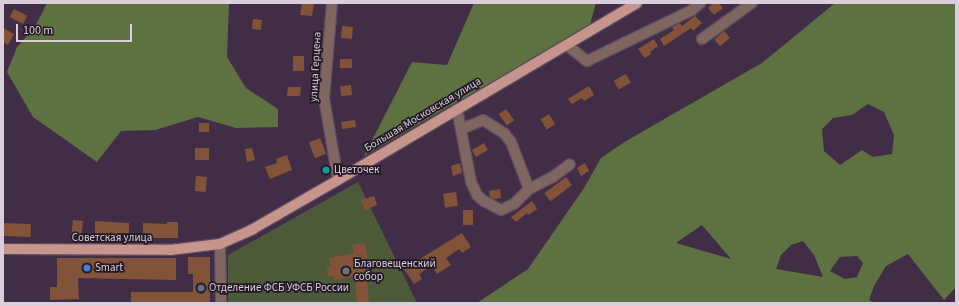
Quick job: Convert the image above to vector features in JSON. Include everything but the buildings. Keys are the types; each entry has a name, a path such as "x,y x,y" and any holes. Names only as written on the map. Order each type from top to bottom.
{"main road":[{"name":"Большая Московская улица","path":"220,244 253,229 338,180 637,3"},
{"name":"Советская улица","path":"3,250 170,250 220,244"}],"street":[{"name":"улица Герцена","path":"332,3 324,98 338,180"},
{"path":"567,45 587,61 692,10 700,3"},
{"path":"702,39 752,3"},
{"path":"457,109 471,182 477,195 484,201 501,210 514,204 529,189 552,177 570,164"},
{"path":"462,129 483,120 504,133 511,142 529,189"},
{"path":"220,244 221,303"}],"green space":[{"path":"47,3 229,3 227,57 246,88 278,109 278,127 236,128 198,117 155,130 121,131 97,162 33,117 7,72 17,47 35,27"},
{"path":"474,3 596,3 589,28 364,156 412,62 447,65"},
{"path":"835,3 956,3 956,287 944,300 908,254 886,266 874,286 869,300 876,303 477,303 528,269 584,188 601,158 626,141 762,63","holes":["868,104 884,112 894,135 892,154 873,157 862,150 840,165 824,151 822,129 833,118 852,115","702,225 731,259 676,243","803,241 814,255 823,277 776,269 781,255 791,245","857,256 863,263 857,277 845,279 830,271 840,257"]},
{"path":"358,182 417,303 228,303 228,255"}],"place":[{"name":"Цветочек","path":"326,170"},
{"name":"Smart","path":"87,268"},
{"name":"Благовещенский собор","path":"346,271"},
{"name":"Отделение ФСБ УФСБ России","path":"201,288"}]}
